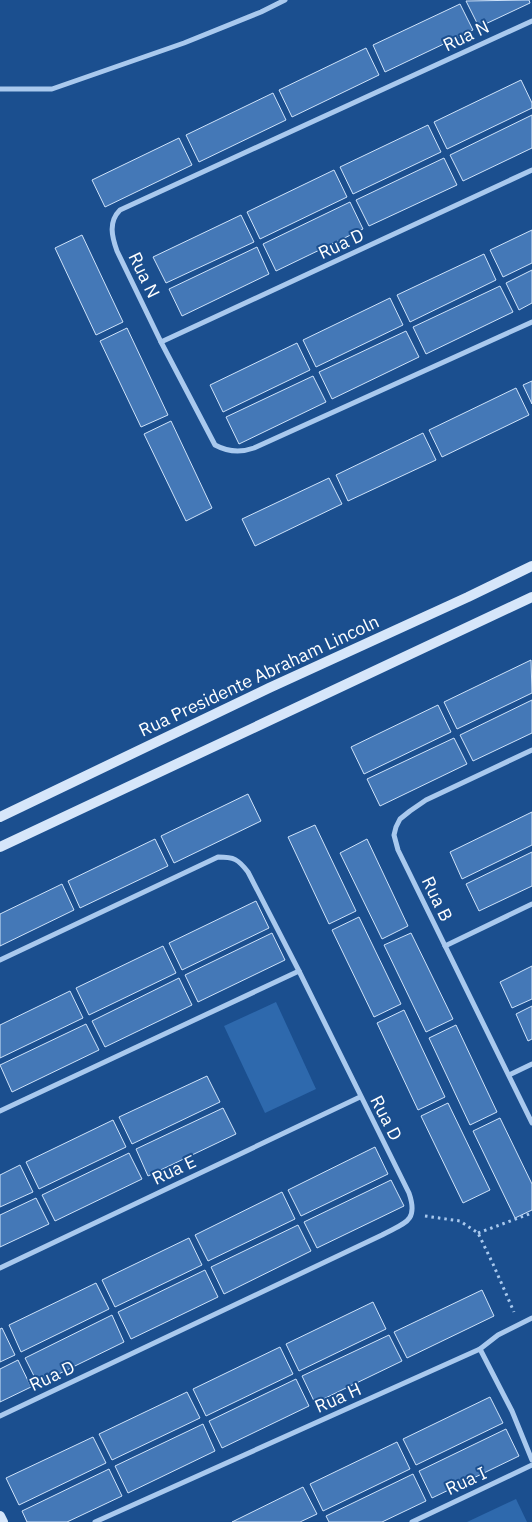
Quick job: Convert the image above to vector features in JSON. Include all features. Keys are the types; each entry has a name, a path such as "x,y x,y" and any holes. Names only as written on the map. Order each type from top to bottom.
{"street":[{"path":"0,90 52,89 184,42 261,12 285,0"},
{"name":"Rua N","path":"532,21 120,210 113,220 112,238 161,342 215,445 224,450 240,452 254,448 532,322"},
{"name":"Rua D","path":"161,342 532,170"},
{"name":"Rua Presidente Abraham Lincoln","path":"0,817 269,688 532,566"},
{"path":"0,847 532,597"},
{"name":"Rua B","path":"532,750 426,800 400,819 394,835 398,850 532,1123"},
{"name":"Rua D","path":"0,960 218,857 236,859 248,872 299,970 414,1206 407,1222 382,1235 0,1416"},
{"path":"445,946 532,904"},
{"path":"0,1111 299,970"},
{"path":"508,1076 532,1064"},
{"name":"Rua E","path":"0,1268 360,1097"},
{"name":"Rua H","path":"95,1522 480,1349 498,1335 532,1318"},
{"path":"480,1349 512,1411 532,1460"},
{"name":"Rua I","path":"412,1522 532,1465"},
{"path":"0,1516 3,1522"}],"path":[{"path":"478,1233 532,1213"},
{"path":"412,1214 460,1221 478,1233 494,1264 518,1324"}],"shaded area":[{"path":"276,1002 316,1089 265,1113 224,1026"},
{"path":"516,1499 527,1522 467,1522"}],"building":[{"path":"529,0 530,3 479,27 466,1"},
{"path":"460,4 473,30 385,72 373,45"},
{"path":"366,48 379,75 292,117 279,90"},
{"path":"521,80 532,103 532,108 447,149 434,122"},
{"path":"273,93 286,120 199,162 186,135"},
{"path":"532,115 532,148 463,181 450,155"},
{"path":"428,125 441,152 353,194 340,167"},
{"path":"179,138 192,165 105,207 92,180"},
{"path":"444,158 457,185 369,226 356,200"},
{"path":"334,170 347,197 260,239 247,212"},
{"path":"350,202 363,229 276,271 263,244"},
{"path":"241,215 254,242 166,283 153,257"},
{"path":"532,230 532,263 503,277 490,250"},
{"path":"82,235 123,322 96,335 55,248"},
{"path":"257,247 269,274 182,316 169,289"},
{"path":"484,254 496,280 410,322 397,295"},
{"path":"532,270 532,303 519,310 506,283"},
{"path":"500,286 513,312 426,354 413,327"},
{"path":"390,298 403,325 316,367 303,340"},
{"path":"127,328 168,415 141,427 100,341"},
{"path":"406,331 419,357 332,399 319,372"},
{"path":"297,343 310,370 223,412 210,385"},
{"path":"313,376 326,402 239,444 226,417"},
{"path":"532,381 532,404 523,385"},
{"path":"516,388 529,415 442,457 429,430"},
{"path":"171,421 212,508 186,521 144,434"},
{"path":"423,433 436,460 348,501 336,475"},
{"path":"329,478 342,504 255,546 242,519"},
{"path":"531,660 532,693 457,729 444,702"},
{"path":"532,700 532,733 473,761 460,735"},
{"path":"438,705 451,732 364,774 351,747"},
{"path":"454,738 467,764 380,806 367,779"},
{"path":"248,794 261,821 174,863 161,836"},
{"path":"532,812 532,845 462,879 450,852"},
{"path":"315,825 356,911 329,924 288,837"},
{"path":"155,839 168,866 80,908 68,881"},
{"path":"367,839 408,926 382,939 340,853"},
{"path":"532,852 532,886 479,911 466,884"},
{"path":"62,884 74,910 0,946 0,914"},
{"path":"256,901 269,928 182,970 169,943"},
{"path":"359,917 401,1004 374,1017 332,930"},
{"path":"272,933 285,960 198,1002 185,975"},
{"path":"411,933 453,1019 426,1032 384,945"},
{"path":"163,946 176,973 89,1015 76,988"},
{"path":"532,966 532,999 512,1008 500,982"},
{"path":"179,978 192,1005 105,1047 92,1021"},
{"path":"70,991 83,1018 0,1058 0,1025"},
{"path":"532,1006 532,1039 528,1041 516,1014"},
{"path":"404,1010 445,1097 418,1110 377,1023"},
{"path":"86,1024 99,1050 12,1092 0,1065"},
{"path":"456,1025 497,1112 470,1125 429,1038"},
{"path":"207,1076 220,1102 132,1144 119,1117"},
{"path":"448,1103 490,1190 463,1203 421,1116"},
{"path":"223,1108 236,1134 148,1176 136,1149"},
{"path":"500,1118 532,1184 532,1210 515,1218 473,1131"},
{"path":"113,1120 126,1147 39,1189 26,1162"},
{"path":"375,1147 388,1174 301,1216 288,1190"},
{"path":"129,1153 142,1179 55,1221 42,1195"},
{"path":"20,1165 33,1192 0,1207 0,1175"},
{"path":"391,1180 404,1206 317,1248 304,1222"},
{"path":"282,1192 295,1219 208,1261 195,1235"},
{"path":"36,1198 49,1224 0,1247 0,1215"},
{"path":"298,1225 311,1251 224,1294 211,1267"},
{"path":"189,1238 202,1265 115,1307 102,1280"},
{"path":"205,1270 218,1297 131,1339 118,1312"},
{"path":"96,1283 109,1309 21,1352 9,1325"},
{"path":"482,1290 494,1316 407,1358 394,1332"},
{"path":"373,1302 386,1329 299,1371 286,1344"},
{"path":"112,1315 124,1342 38,1384 25,1358"},
{"path":"2,1328 15,1355 0,1362 0,1329"},
{"path":"389,1335 402,1361 315,1403 302,1376"},
{"path":"280,1347 293,1374 206,1416 193,1389"},
{"path":"18,1360 31,1387 0,1402 0,1369"},
{"path":"296,1379 309,1406 222,1448 209,1421"},
{"path":"187,1392 200,1418 112,1460 99,1434"},
{"path":"490,1397 503,1423 416,1465 403,1439"},
{"path":"203,1424 215,1451 128,1493 115,1466"},
{"path":"506,1429 519,1456 432,1498 419,1471"},
{"path":"93,1437 106,1463 19,1505 6,1478"},
{"path":"397,1442 410,1469 323,1511 310,1484"},
{"path":"109,1469 122,1496 67,1522 27,1522 22,1511"},
{"path":"413,1474 426,1501 382,1522 329,1522 326,1516"},
{"path":"303,1487 317,1514 300,1522 232,1522"}]}
